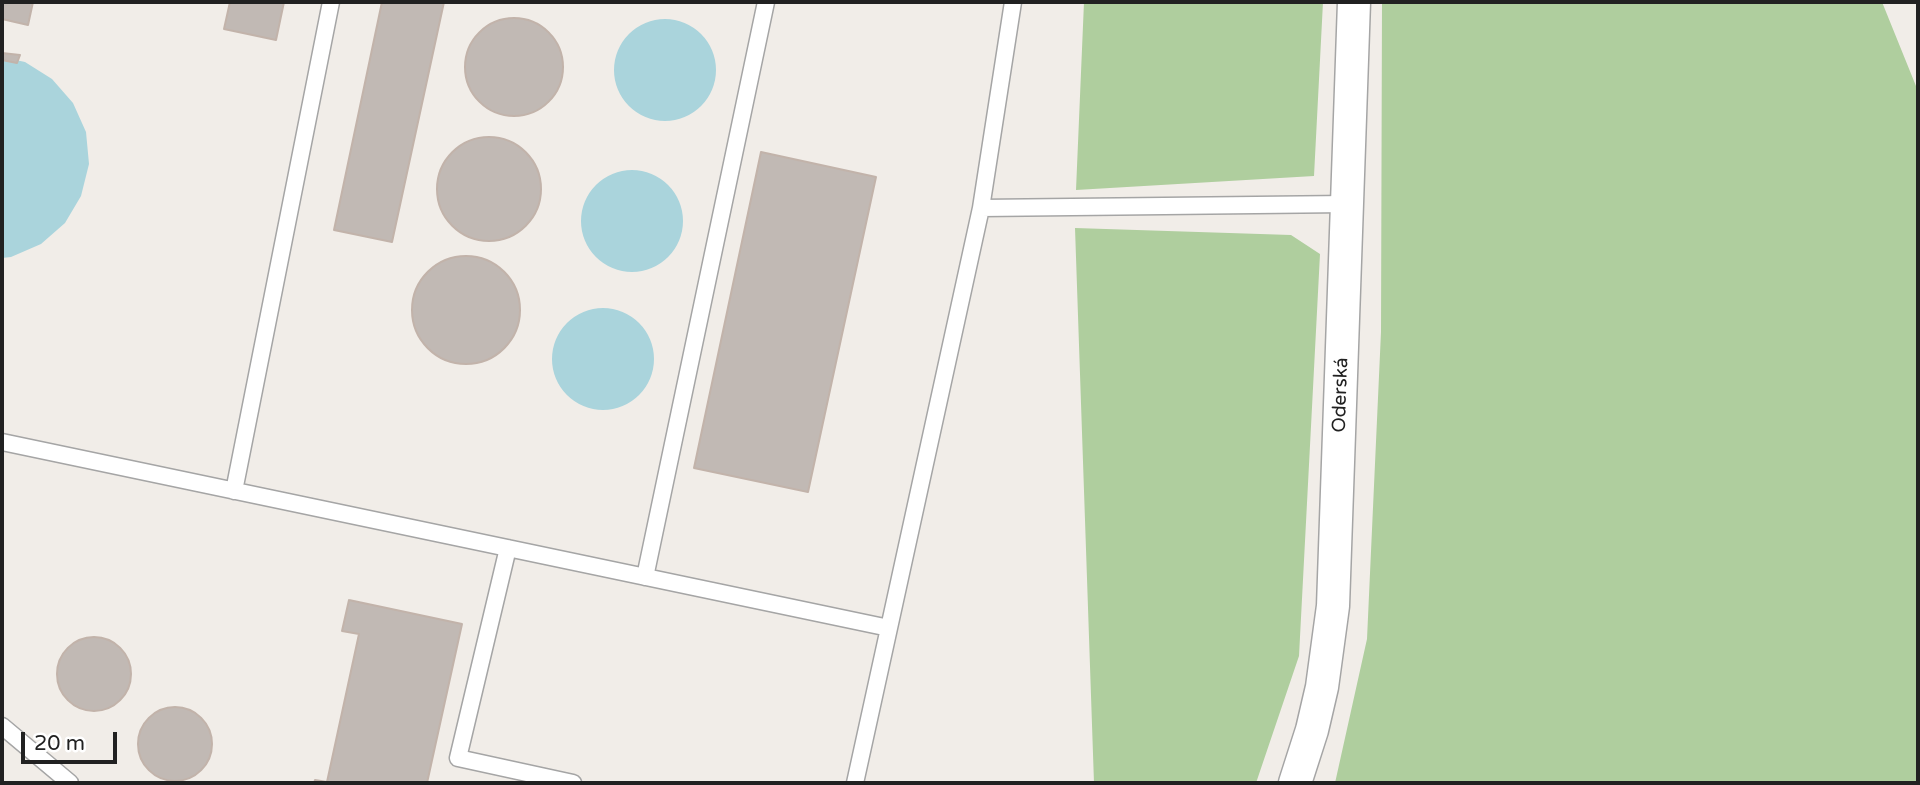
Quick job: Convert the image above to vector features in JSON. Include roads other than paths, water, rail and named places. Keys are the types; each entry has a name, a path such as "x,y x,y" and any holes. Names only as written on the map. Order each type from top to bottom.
{"street":[{"name":"Oderská","path":"1295,783 1322,687 1333,606 1354,2"}],"lane":[{"path":"234,491 331,2"},
{"path":"645,577 766,2"},
{"path":"855,783 981,208 1013,2"},
{"path":"981,208 1347,204"},
{"path":"2,442 889,628"},
{"path":"508,548 458,758 573,783"},
{"path":"2,726 70,783"}],"water":[{"path":"665,19 684,23 701,34 712,51 716,70 712,89 701,106 684,117 665,121 646,117 629,106 618,89 614,70 618,51 629,34 646,23"},
{"path":"2,57 25,62 52,79 73,103 86,132 89,164 81,196 65,223 41,244 2,258"},
{"path":"632,170 651,174 668,185 679,202 683,221 679,240 668,257 651,268 632,272 613,268 596,257 585,240 581,221 585,202 596,185 613,174"},
{"path":"603,308 622,312 639,323 650,340 654,359 650,378 639,395 622,406 603,410 584,406 567,395 556,378 552,359 556,340 567,323 584,312"}]}
